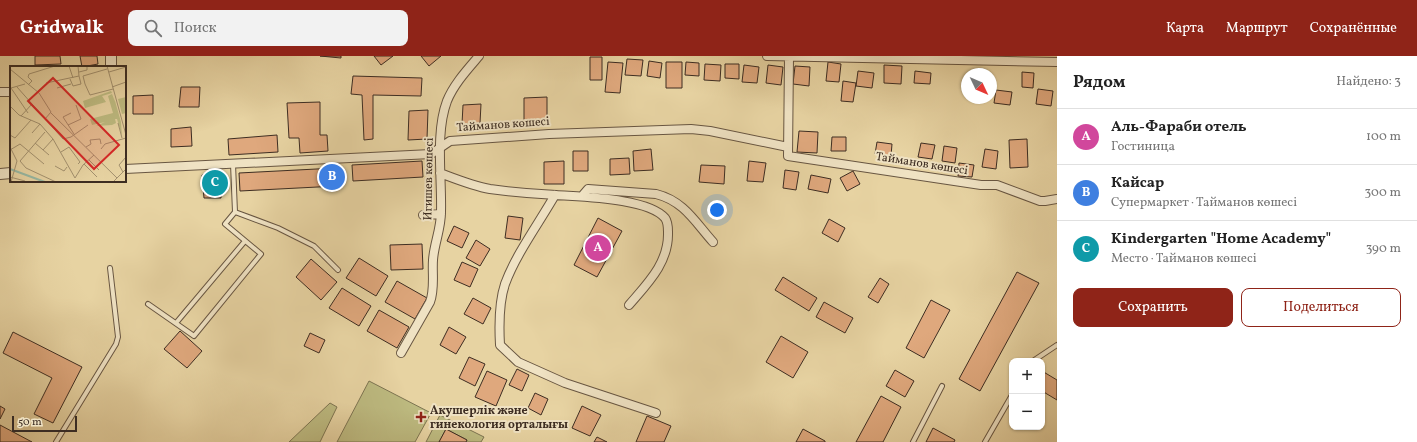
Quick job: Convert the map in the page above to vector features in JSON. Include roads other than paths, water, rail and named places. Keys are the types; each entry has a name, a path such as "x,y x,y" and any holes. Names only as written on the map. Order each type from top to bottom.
{"street":[{"name":"Игишев көшесі","path":"401,353 432,296 433,259 439,233 441,214 441,120 448,100 457,82 479,56"},
{"path":"767,56 1009,59 1057,62"},
{"path":"788,147 789,56"},
{"name":"Тайманов көшесі","path":"126,169 431,154 450,141 550,134 691,129 710,131 788,147 788,156 981,185 997,184 1045,202 1057,200"},
{"path":"0,174 10,173"},
{"path":"440,173 489,189 582,196 625,202 644,206 665,218 668,225 667,251 654,276 629,305"},
{"path":"582,196 588,189 665,196 679,203 713,242"},
{"path":"555,195 522,251 505,285 499,321 500,346 518,362 565,383 656,413"},
{"path":"423,215 441,214"}],"lane":[{"path":"148,304 194,336 261,254 225,224 235,212 233,164"},
{"path":"235,212 278,228 314,246 338,270"},
{"path":"176,323 245,241"},
{"path":"56,442 116,344 118,337 110,268"},
{"path":"1038,358 1057,346"},
{"path":"913,442 942,386"},
{"path":"985,442 1009,400"}],"place":[{"name":"Кайсар","path":"332,177"},
{"name":"Kindergarten \"Home Academy\"","path":"215,183"},
{"name":"Аль-Фараби отель","path":"598,248"},
{"name":"Акушерлік және гинекология орталығы","path":"421,417"}]}
